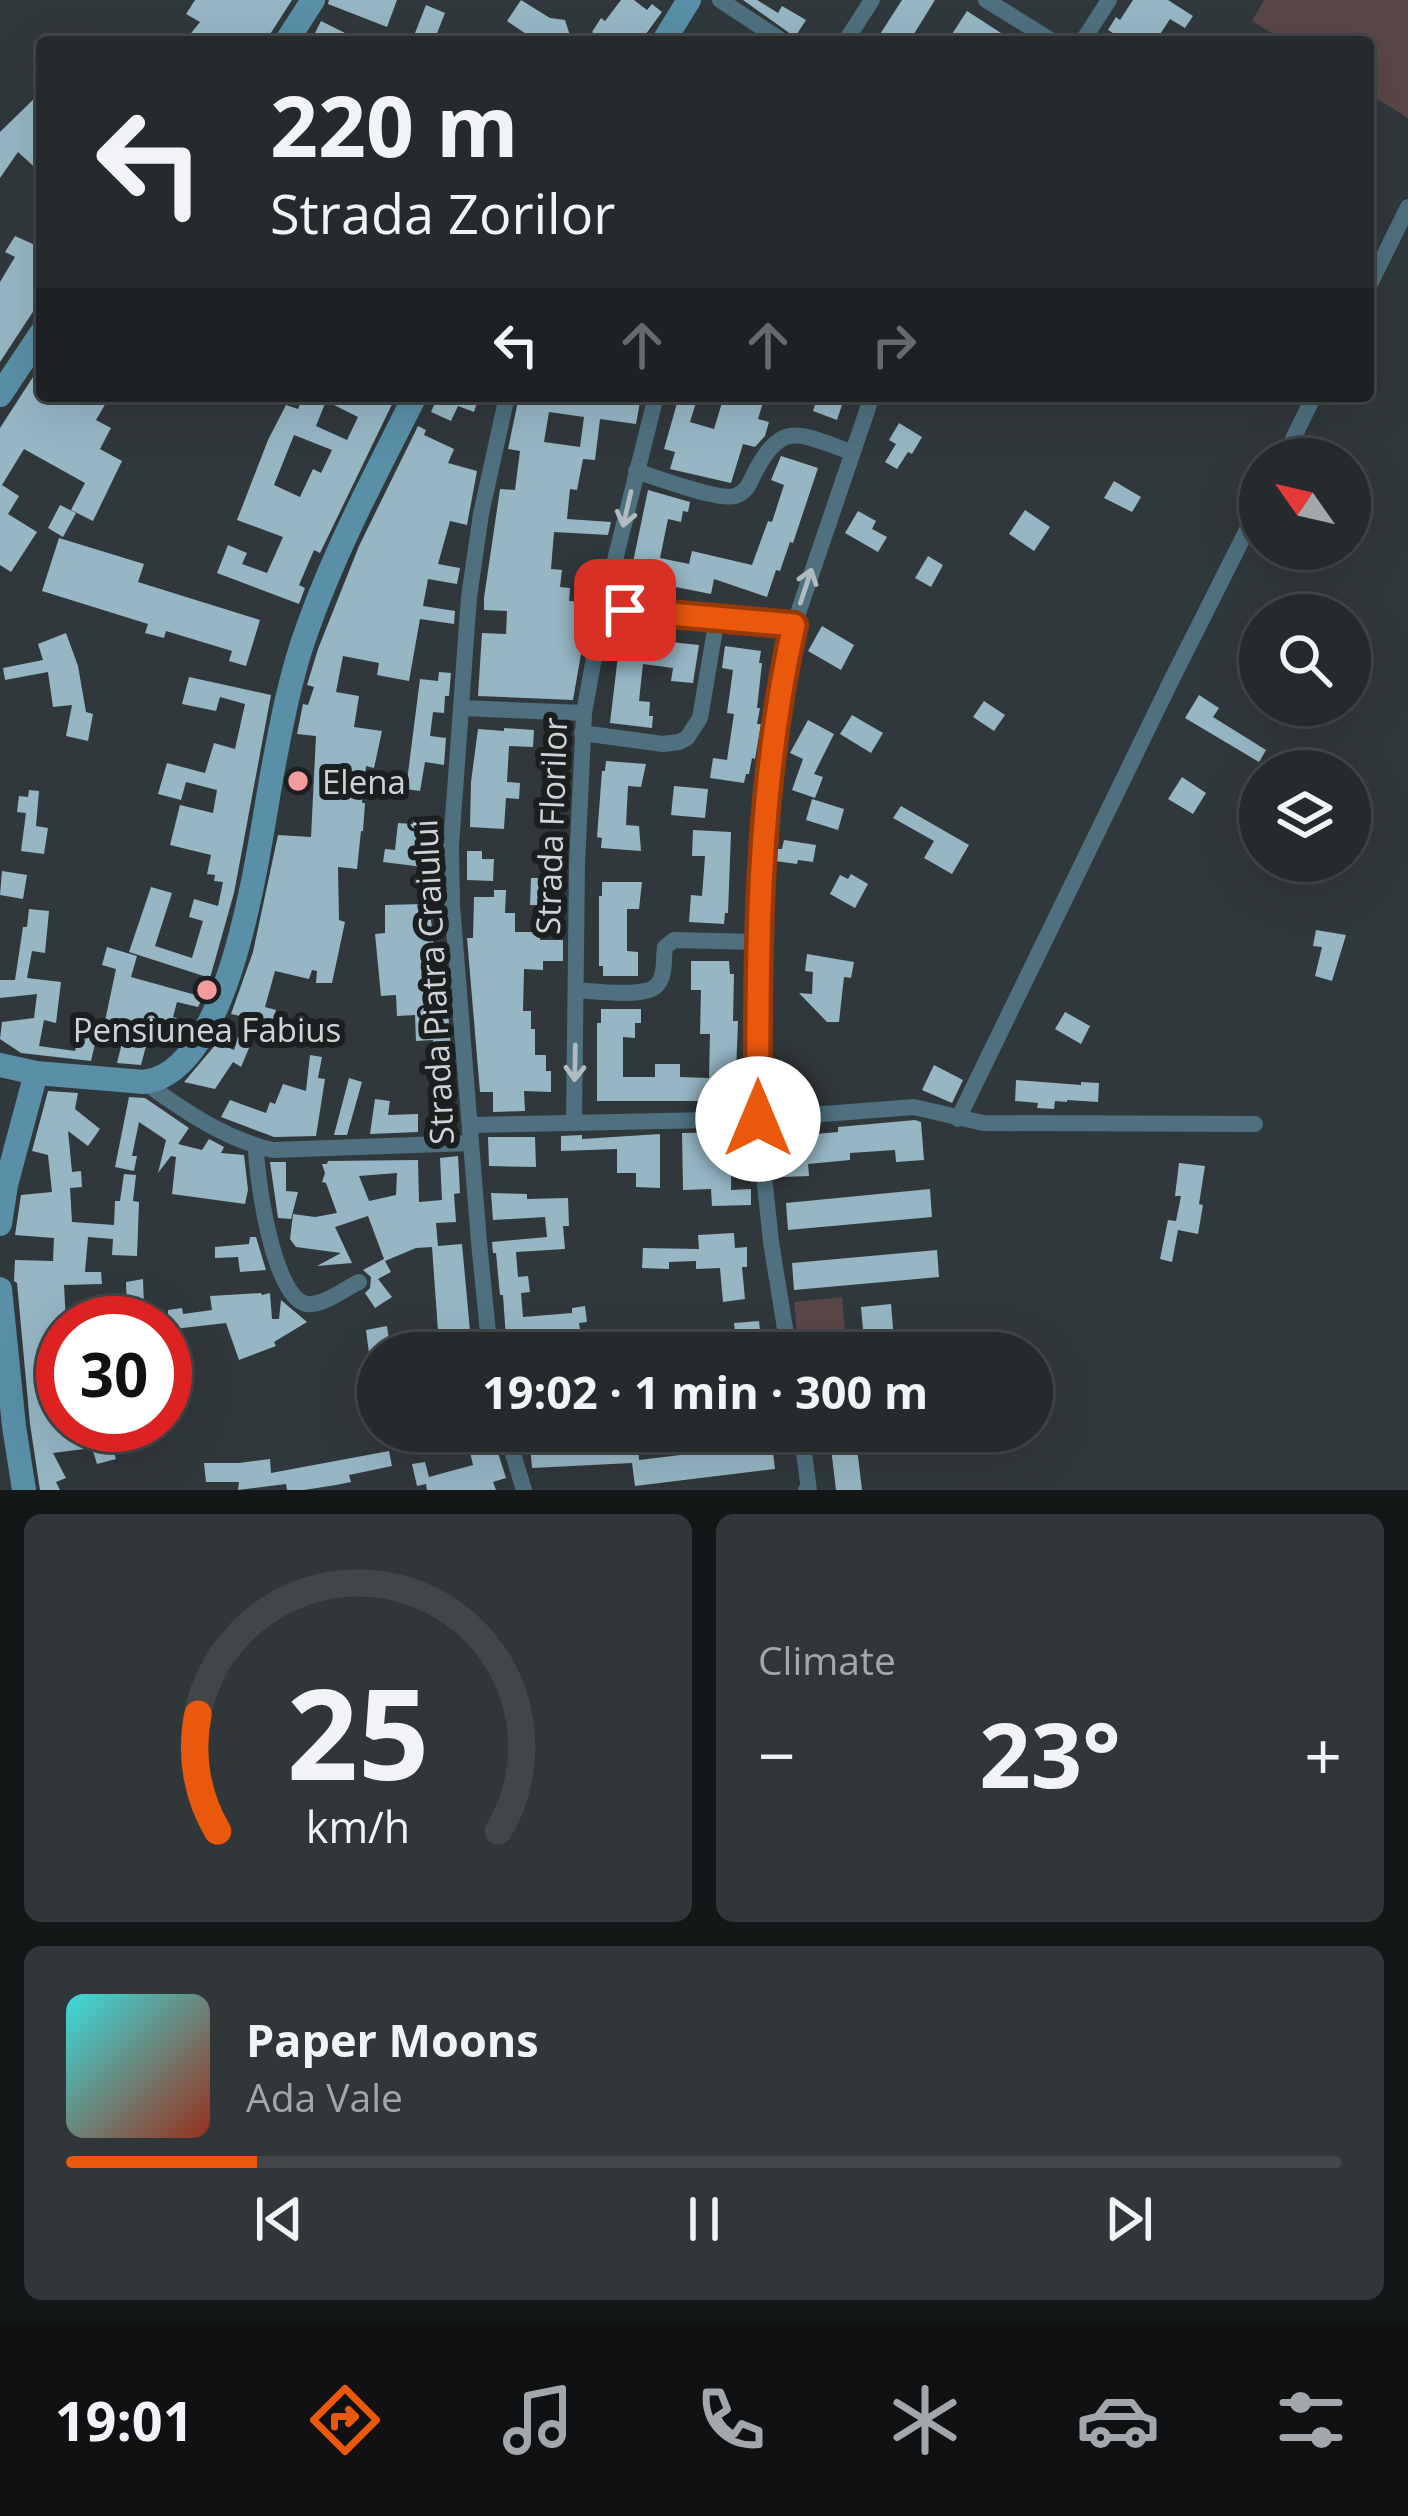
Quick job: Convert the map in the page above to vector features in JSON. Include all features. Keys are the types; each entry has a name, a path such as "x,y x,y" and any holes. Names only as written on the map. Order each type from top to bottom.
{"main road":[{"path":"290,36 313,0"},
{"path":"667,36 688,0"},
{"path":"0,395 36,341"},
{"path":"0,1065 36,1073 144,1082 166,1076 187,1058 226,983 244,923 297,659 329,574 412,402"},
{"path":"0,1224 36,1073"},
{"path":"0,1288 24,1490"}],"street":[{"path":"720,0 775,36"},
{"path":"849,36 872,0"},
{"path":"986,0 1044,36"},
{"path":"1086,36 1109,0"},
{"path":"1374,275 1408,207"},
{"name":"Strada Piatra Craiului","path":"488,1332 451,846 469,597 506,402"},
{"name":"Strada Florilor","path":"574,1122 584,713 603,608 654,402"},
{"path":"785,1332 758,1119 757,942 764,808 794,625 870,402"},
{"path":"1293,438 1311,402"},
{"path":"636,471 728,497 744,491 766,452 782,437 802,436 851,452"},
{"path":"958,1119 1239,547"},
{"path":"603,608 794,625"},
{"path":"582,733 663,744 687,738 700,718 717,618"},
{"path":"461,708 584,713"},
{"path":"575,990 651,990 663,972 665,947 674,940 757,942"},
{"path":"144,1082 195,1116 256,1146 292,1151 574,1122 758,1119 914,1107 958,1119 1008,1124 1255,1124"},
{"path":"256,1146 261,1206 294,1298 313,1304 359,1282"},
{"path":"512,1452 524,1490"},
{"path":"804,1452 806,1490"}],"shaded area":[{"path":"1264,0 1408,0 1408,118 1374,97 1374,36 1276,36 1252,21"},
{"path":"842,1297 845,1332 797,1332 794,1302"}],"building":[{"path":"195,0 292,0 269,36 189,36 200,22 186,14"},
{"path":"329,0 397,0 387,27 328,4"},
{"path":"521,0 550,18 565,20 570,36 529,36 507,21"},
{"path":"621,0 634,0 647,10 652,4 662,12 644,36 592,32 601,18 605,21"},
{"path":"743,0 757,0 778,13 782,6 806,20 794,36"},
{"path":"902,0 935,0 913,36 879,36"},
{"path":"1133,0 1168,0 1193,16 1185,28 1170,19 1159,36 1118,36 1108,30 1116,17 1120,20"},
{"path":"426,5 445,13 436,36 415,33"},
{"path":"967,11 1006,36 955,36 952,34"},
{"path":"321,21 351,36 314,36"},
{"path":"36,97 36,168 18,152 0,178 0,132"},
{"path":"15,236 36,245 36,307 0,362 0,282 15,257 5,252"},
{"path":"36,372 36,402 106,402 96,420 111,428 100,449 122,461 93,521 71,510 85,483 24,449 2,485 19,496 8,514 37,532 11,572 0,565 0,428"},
{"path":"301,402 326,402 316,426 347,440 358,417 328,402 393,402 320,553 314,550 299,585 305,588 299,604 217,573 228,545 247,553 242,564 267,573 283,537 237,520 286,405 298,409","holes":["294,435 332,450 321,473 313,469 300,497 274,485"]},
{"path":"435,402 477,402 474,412 458,406 451,421 431,412"},
{"path":"518,402 640,402 636,424 600,419 595,460 583,459 577,490 570,489 567,519 611,522 608,535 554,532 551,569 562,570 560,587 570,588 569,601 590,602 573,700 478,696 482,633 506,634 507,611 484,610 484,598 500,489 515,490 520,451 508,449","holes":["549,412 584,417 580,447 544,442"]},
{"path":"677,402 696,402 690,422 714,429 722,402 763,402 758,419 769,422 765,436 755,447 743,444 731,483 670,469 675,452 664,449"},
{"path":"816,402 843,402 837,420 813,411"},
{"path":"899,423 922,437 897,469 885,462 896,444 889,440"},
{"path":"418,426 426,430 424,435 454,449 448,463 477,471 467,525 450,521 438,564 460,568 457,584 428,579 423,606 455,611 454,624 420,619 409,681 377,675 379,663 343,656 336,692 359,696 354,727 382,731 374,768 366,766 357,869 338,867 339,920 345,922 332,983 316,983 317,971 312,970 309,979 275,971 265,1007 276,1010 272,1023 231,1014 253,952 278,835 311,837 316,736 297,734 303,704 308,705 314,687 307,685 318,649 359,546"},
{"path":"781,456 818,468 793,543 780,571 776,570 767,597 714,579 711,594 635,579 637,568 632,567 648,490 690,502 681,522 668,519 660,558 689,564 692,551 752,565 784,485 771,480"},
{"path":"1114,481 1141,497 1132,512 1104,498"},
{"path":"60,505 76,513 63,537 48,528"},
{"path":"1025,510 1050,527 1034,551 1009,534"},
{"path":"858,511 876,521 872,529 887,537 878,552 845,533"},
{"path":"59,538 144,564 138,582 260,620 246,666 229,661 232,651 166,631 164,638 145,633 148,624 42,591"},
{"path":"928,556 943,565 931,587 915,578"},
{"path":"822,626 854,645 841,670 808,651"},
{"path":"66,633 86,712 93,714 88,741 66,736 72,705 53,707 48,672 5,680 3,668 43,660 38,644"},
{"path":"624,637 699,645 693,683 671,681 673,668 643,664 639,701 650,702 652,728 610,723"},
{"path":"725,646 761,651 757,724 761,724 755,759 744,783 710,778 713,758 727,760 734,714 727,713 733,670 722,668"},
{"path":"439,672 451,673 449,696 445,696 444,713 433,712 430,736 446,738 444,765 425,762 420,791 406,789 420,679 438,681"},
{"path":"189,677 271,695 234,893 210,978 129,952 151,887 172,893 155,946 192,958 203,921 189,917 194,899 218,906 223,882 207,874 211,855 170,845 180,805 213,813 217,790 186,782 181,800 158,794 167,763 205,773 214,743 235,749 245,704 220,697 216,711 182,704"},
{"path":"1199,695 1219,708 1213,717 1266,750 1239,750 1185,718"},
{"path":"984,701 1005,715 994,731 973,717"},
{"path":"852,715 883,733 871,753 840,734"},
{"path":"808,720 834,734 814,774 823,777 815,798 792,790 803,759 790,753"},
{"path":"478,729 534,730 533,747 509,746 507,782 520,783 519,799 506,798 504,829 470,827"},
{"path":"606,761 646,764 641,787 628,786 626,825 639,826 641,851 601,848 602,838 597,837"},
{"path":"1182,777 1206,793 1193,814 1168,799"},
{"path":"674,786 708,789 705,818 671,815"},
{"path":"29,790 39,791 36,826 48,828 44,854 21,851 26,813 17,812 19,796 28,797"},
{"path":"812,799 844,809 838,830 806,820"},
{"path":"901,806 969,845 952,874 924,858 934,841 893,818"},
{"path":"423,817 438,819 437,878 423,877 423,867 383,862 385,849 395,850 398,823 423,822"},
{"path":"693,830 731,832 724,924 689,922 691,895 702,896 705,856 692,856"},
{"path":"784,840 816,845 813,862 775,861"},
{"path":"467,851 482,851 482,859 494,859 493,881 467,880"},
{"path":"2,871 27,875 23,899 0,895"},
{"path":"851,874 868,884 855,908 830,894 840,875 848,879"},
{"path":"531,878 548,878 548,905 530,905"},
{"path":"602,882 642,882 639,909 627,909 627,951 638,952 638,976 603,976 603,966 599,966"},
{"path":"494,890 506,890 505,913 515,913 515,932 540,932 540,940 563,940 563,961 543,961 543,970 524,969 523,1011 531,1011 535,1055 546,1055 546,1071 551,1071 551,1092 524,1091 525,1111 493,1112 493,1092 480,1092 467,938 473,938 474,897 494,897"},
{"path":"423,898 439,898 439,920 431,920 434,949 443,948 453,1076 433,1076 433,1040 416,1041 415,1015 397,1016 396,995 381,996 375,934 385,933 385,905 423,904"},
{"path":"29,909 49,911 45,953 32,951 27,978 61,982 56,1023 44,1020 39,1046 75,1051 81,1026 98,1031 91,1061 21,1053 0,1039 2,1022 34,1018 37,994 0,998 0,980 15,980"},
{"path":"1316,930 1346,935 1332,981 1315,976 1322,947 1313,946"},
{"path":"107,947 137,956 131,977 203,997 198,1007 177,1002 173,1017 186,1021 176,1041 150,1031 141,1065 117,1063 126,1027 105,1021 116,969 102,965"},
{"path":"807,954 854,962 851,978 844,977 839,1022 827,1022 799,993 812,994 813,972 805,971"},
{"path":"691,961 729,961 730,974 734,974 733,1021 738,1021 735,1101 597,1101 601,1009 641,1009 635,1038 623,1037 623,1077 655,1077 655,1064 680,1064 680,1077 709,1078 710,1034 700,1034 701,990 691,990"},
{"path":"1065,1012 1090,1026 1081,1044 1055,1029"},
{"path":"238,1037 252,1041 241,1067 233,1062 215,1089 184,1082 217,1043 234,1050"},
{"path":"310,1055 322,1057 318,1078 325,1079 316,1136 274,1137 221,1117 230,1100 266,1113 283,1084 306,1091"},
{"path":"934,1065 963,1080 952,1103 922,1090"},
{"path":"349,1078 362,1082 347,1135 334,1135"},
{"path":"1016,1080 1099,1083 1098,1102 1055,1101 1054,1109 1037,1108 1038,1103 1015,1101"},
{"path":"48,1091 78,1093 75,1109 100,1129 88,1146 68,1131 72,1172 81,1171 82,1187 70,1188 72,1222 114,1225 115,1201 120,1201 124,1174 136,1175 133,1201 139,1202 137,1256 112,1255 113,1239 88,1237 85,1272 101,1272 102,1284 64,1285 65,1296 36,1296 36,1452 61,1452 53,1453 66,1478 56,1482 60,1490 40,1490 14,1281 15,1260 53,1261 54,1238 15,1235 21,1195 52,1192 48,1155 32,1151"},
{"path":"129,1097 145,1098 189,1128 178,1144 202,1150 209,1139 224,1147 221,1153 244,1155 245,1204 172,1194 176,1157 171,1156 158,1173 166,1140 139,1122 134,1171 115,1167"},
{"path":"375,1099 390,1101 388,1115 418,1114 418,1132 370,1134"},
{"path":"921,1122 924,1160 896,1162 895,1150 850,1153 850,1160 808,1164 809,1176 783,1177 780,1142 794,1141 793,1136"},
{"path":"732,1132 731,1190 751,1189 751,1205 712,1206 711,1189 683,1190 682,1133"},
{"path":"660,1134 660,1188 636,1187 636,1173 617,1173 617,1149 561,1151 561,1136"},
{"path":"488,1137 535,1137 536,1167 489,1166"},
{"path":"458,1156 456,1222 436,1223 438,1246 462,1244 470,1332 433,1332 438,1331 432,1247 416,1248 385,1261 391,1272 378,1279 392,1297 375,1308 365,1293 371,1277 363,1270 384,1259 368,1216 335,1227 352,1263 317,1266 341,1253 296,1247 290,1239 293,1214 337,1213 322,1182 322,1164 328,1161 418,1160 419,1202 442,1200 440,1158","holes":["397,1173 396,1195 369,1201 359,1176"]},
{"path":"270,1162 286,1162 286,1191 298,1192 291,1219 278,1218"},
{"path":"1179,1163 1205,1166 1199,1204 1203,1205 1198,1234 1178,1230 1172,1262 1160,1259 1168,1220 1176,1221 1181,1196 1175,1196"},
{"path":"930,1189 932,1217 788,1230 786,1203"},
{"path":"491,1193 527,1194 527,1199 568,1198 565,1249 516,1252 518,1277 528,1276 530,1292 521,1293 523,1317 572,1313 572,1308 585,1306 587,1322 579,1323 580,1332 506,1332 492,1242 547,1237 545,1217 493,1220"},
{"path":"734,1233 735,1248 747,1247 747,1267 742,1267 745,1299 723,1302 720,1268 696,1269 696,1261 669,1262 669,1269 642,1268 643,1248 699,1249 698,1235"},
{"path":"250,1237 256,1237 266,1270 240,1272 238,1257 215,1258 215,1247 249,1244"},
{"path":"937,1250 939,1277 794,1290 792,1263"},
{"path":"143,1279 144,1296 127,1296 126,1282"},
{"path":"270,1293 272,1319 279,1319 281,1300 307,1322 274,1342 276,1346 239,1360 226,1323 192,1327 192,1313 212,1310 210,1296"},
{"path":"891,1304 893,1332 863,1332 861,1307"},
{"path":"759,1321 760,1332 735,1332 734,1323"},
{"path":"93,1452 114,1452 116,1459 97,1464"},
{"path":"384,1452 389,1452 392,1466 349,1475 351,1482 304,1490 287,1490 286,1484 238,1490 239,1482 206,1482 204,1463 270,1459 271,1473"},
{"path":"470,1452 498,1452 506,1478 493,1482 496,1490 427,1490 426,1484 417,1486 412,1464 425,1462 429,1477 473,1465"},
{"path":"531,1452 638,1452 639,1460 706,1452 773,1452 775,1469 635,1486 632,1463 532,1468"},
{"path":"831,1452 857,1452 862,1490 836,1490"}],"place":[{"name":"Elena","path":"298,781"},
{"name":"Pensiunea Fabius","path":"207,990"}],"route":[{"path":"625,610 794,625 779,697 762,838 758,1119"}]}
